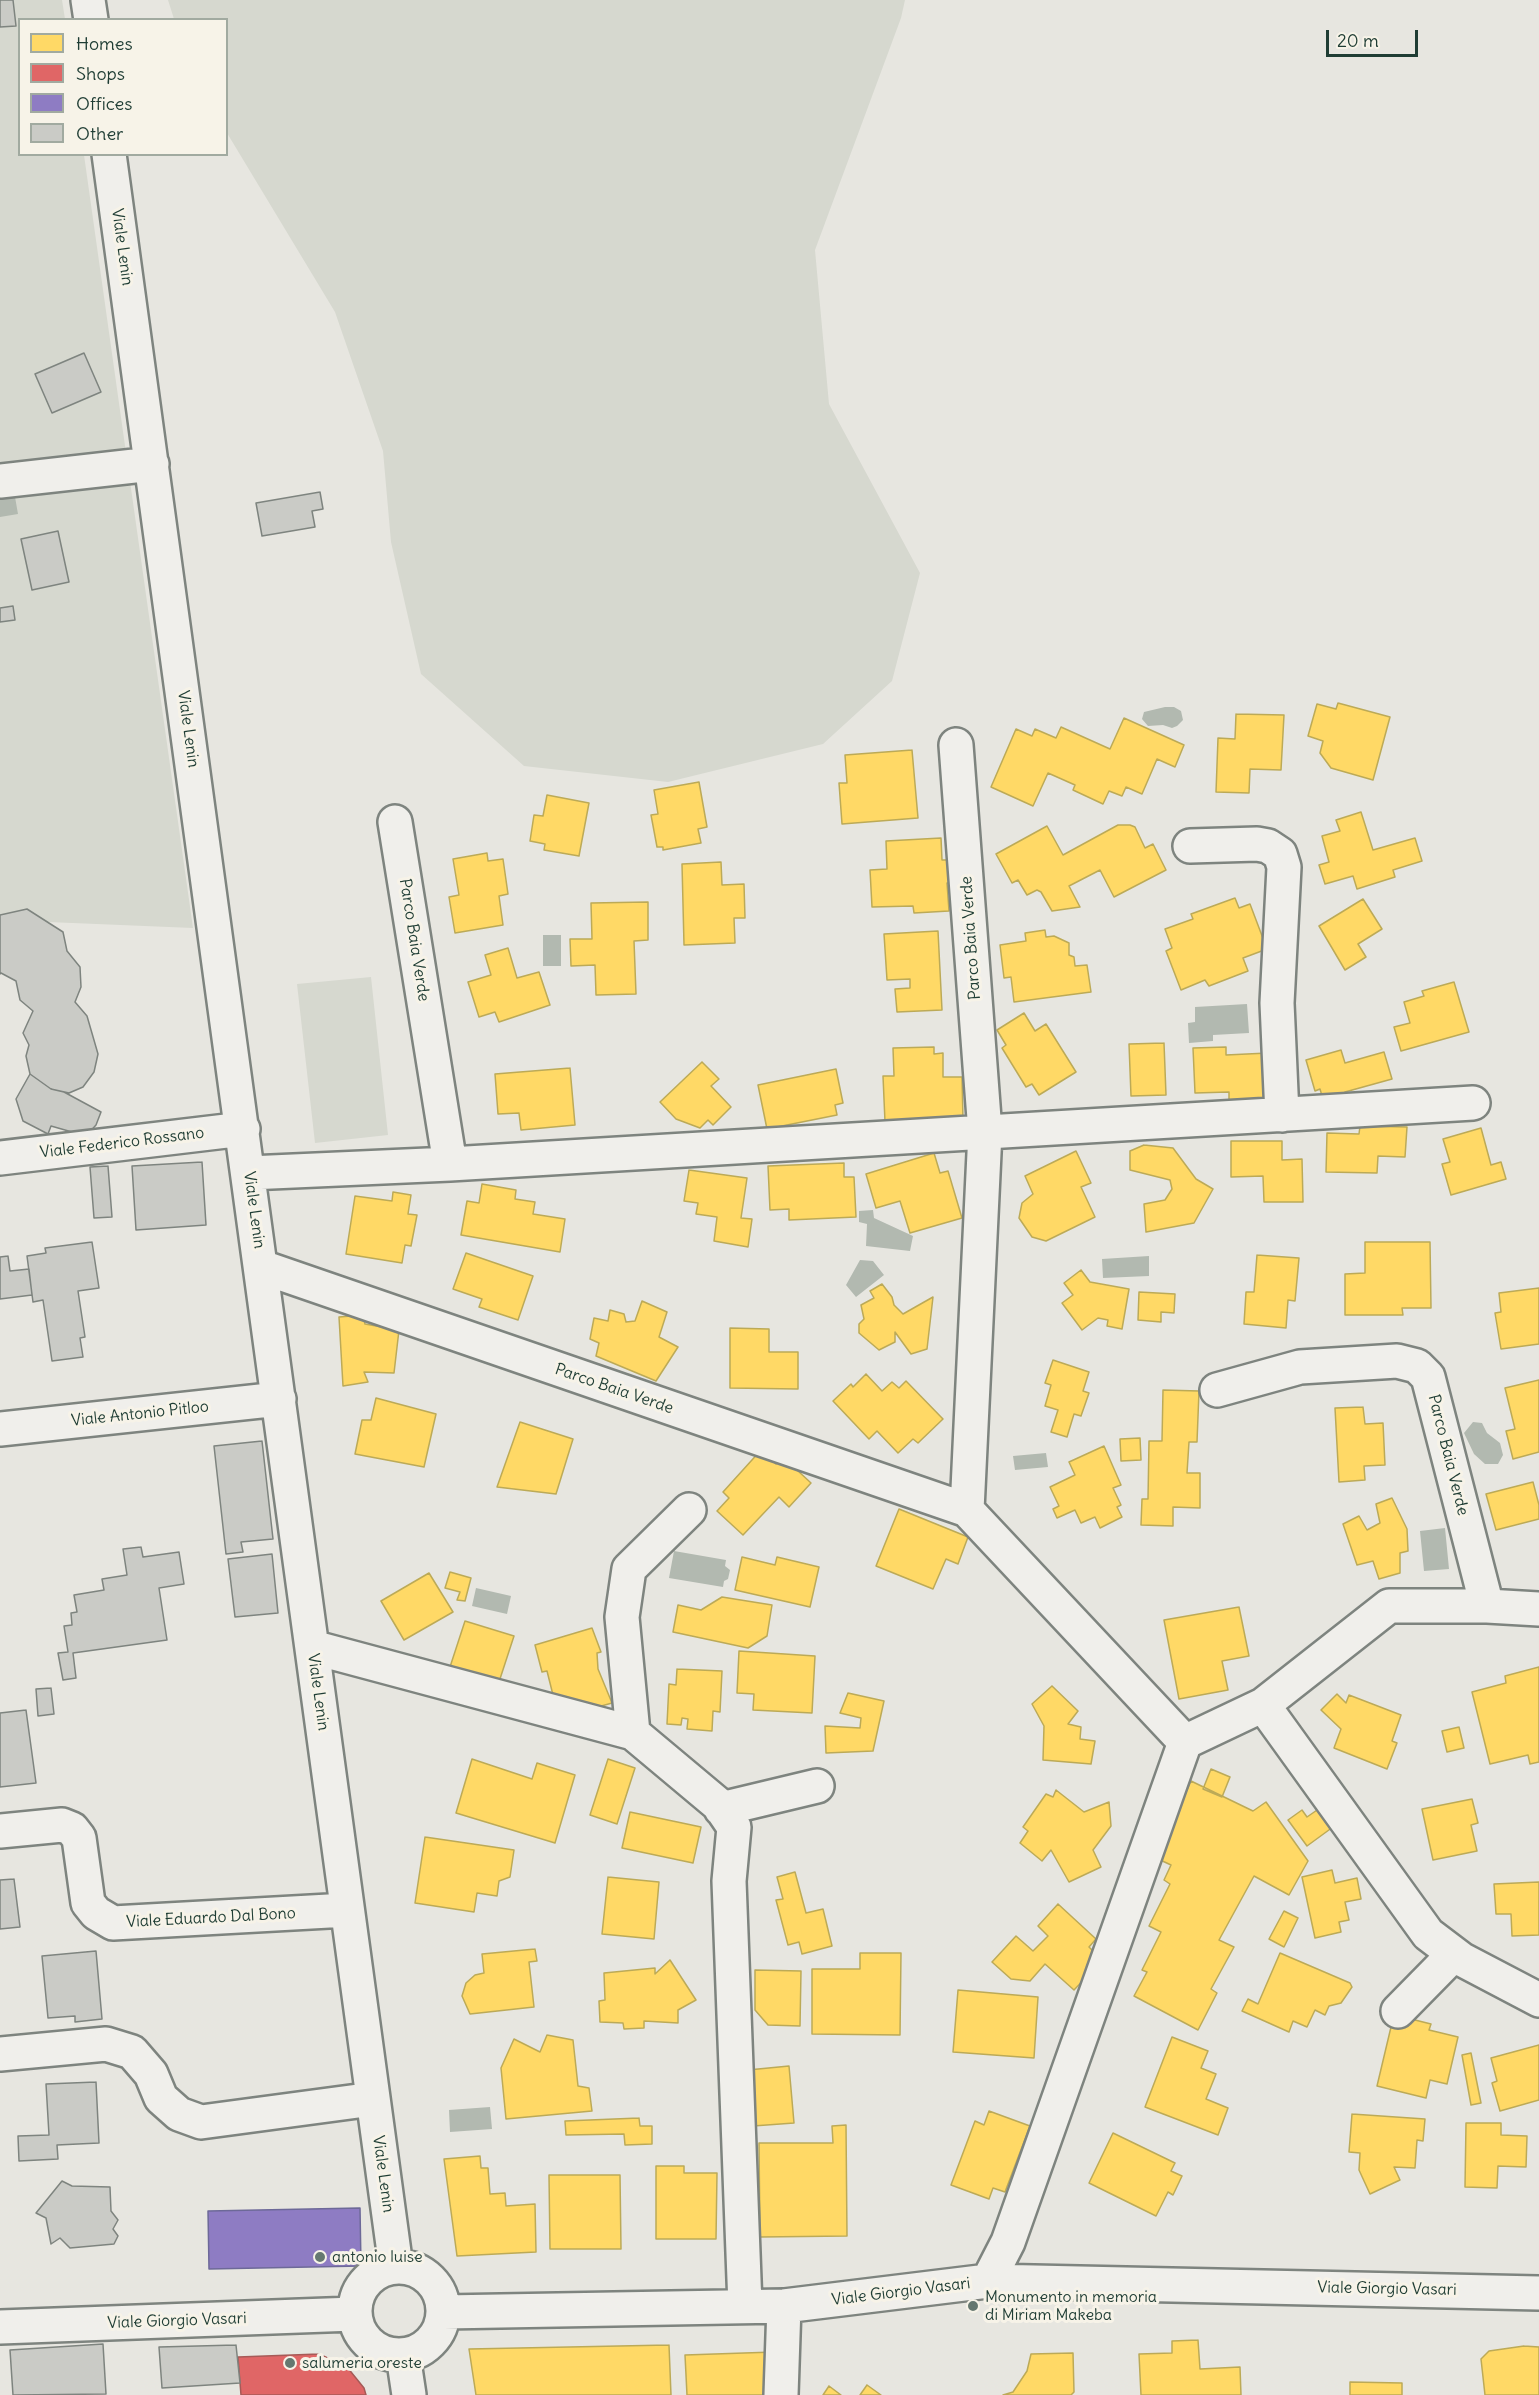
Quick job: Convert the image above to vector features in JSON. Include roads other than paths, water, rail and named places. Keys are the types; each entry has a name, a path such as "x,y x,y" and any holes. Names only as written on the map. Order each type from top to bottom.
{"street":[{"path":"88,0 91,18"},
{"name":"Viale Lenin","path":"109,156 396,2267"},
{"path":"0,481 152,464"},
{"name":"Parco Baia Verde","path":"956,745 985,1132 967,1510"},
{"name":"Parco Baia Verde","path":"395,822 450,1164"},
{"path":"1190,846 1257,844 1268,846 1280,854 1284,867 1277,1002 1282,1115"},
{"path":"249,1173 450,1164 1473,1103"},
{"name":"Viale Federico Rossano","path":"0,1158 243,1129"},
{"name":"Parco Baia Verde","path":"262,1268 967,1510 1185,1742"},
{"name":"Parco Baia Verde","path":"1217,1390 1300,1367 1397,1361 1417,1366 1428,1377 1487,1606"},
{"name":"Viale Antonio Pitloo","path":"0,1430 279,1398"},
{"path":"633,1733 622,1617 629,1569 689,1510"},
{"path":"988,2281 1008,2242 1185,1742 1263,1705 1389,1606 1487,1606 1539,1609"},
{"path":"312,1647 633,1733 721,1809 734,1827 729,1881 745,2306"},
{"path":"1263,1705 1428,1934 1454,1954 1539,2000"},
{"path":"721,1809 818,1786"},
{"name":"Viale Eduardo Dal Bono","path":"0,1831 62,1825 72,1829 79,1838 88,1903 96,1913 113,1923 347,1910"},
{"path":"1398,2011 1454,1954"},
{"path":"0,2054 106,2044 132,2052 152,2074 161,2098 179,2114 201,2122 373,2099"},
{"path":"404,2266 419,2270 432,2280 442,2296 444,2312 441,2327 431,2342 418,2351 403,2355 387,2354 373,2348 358,2329 354,2314 356,2298 363,2284 374,2274 388,2267 404,2266"},
{"name":"Viale Giorgio Vasari","path":"444,2312 784,2306 988,2281 1539,2293"},
{"path":"781,2395 784,2306"},
{"name":"Viale Giorgio Vasari","path":"0,2327 354,2314"},
{"path":"403,2355 409,2395"}],"place":[{"name":"antonio luise","path":"320,2257"},
{"name":"Monumento in memoria di Miriam Makeba","path":"973,2306"},
{"name":"salumeria oreste","path":"290,2363"}]}
